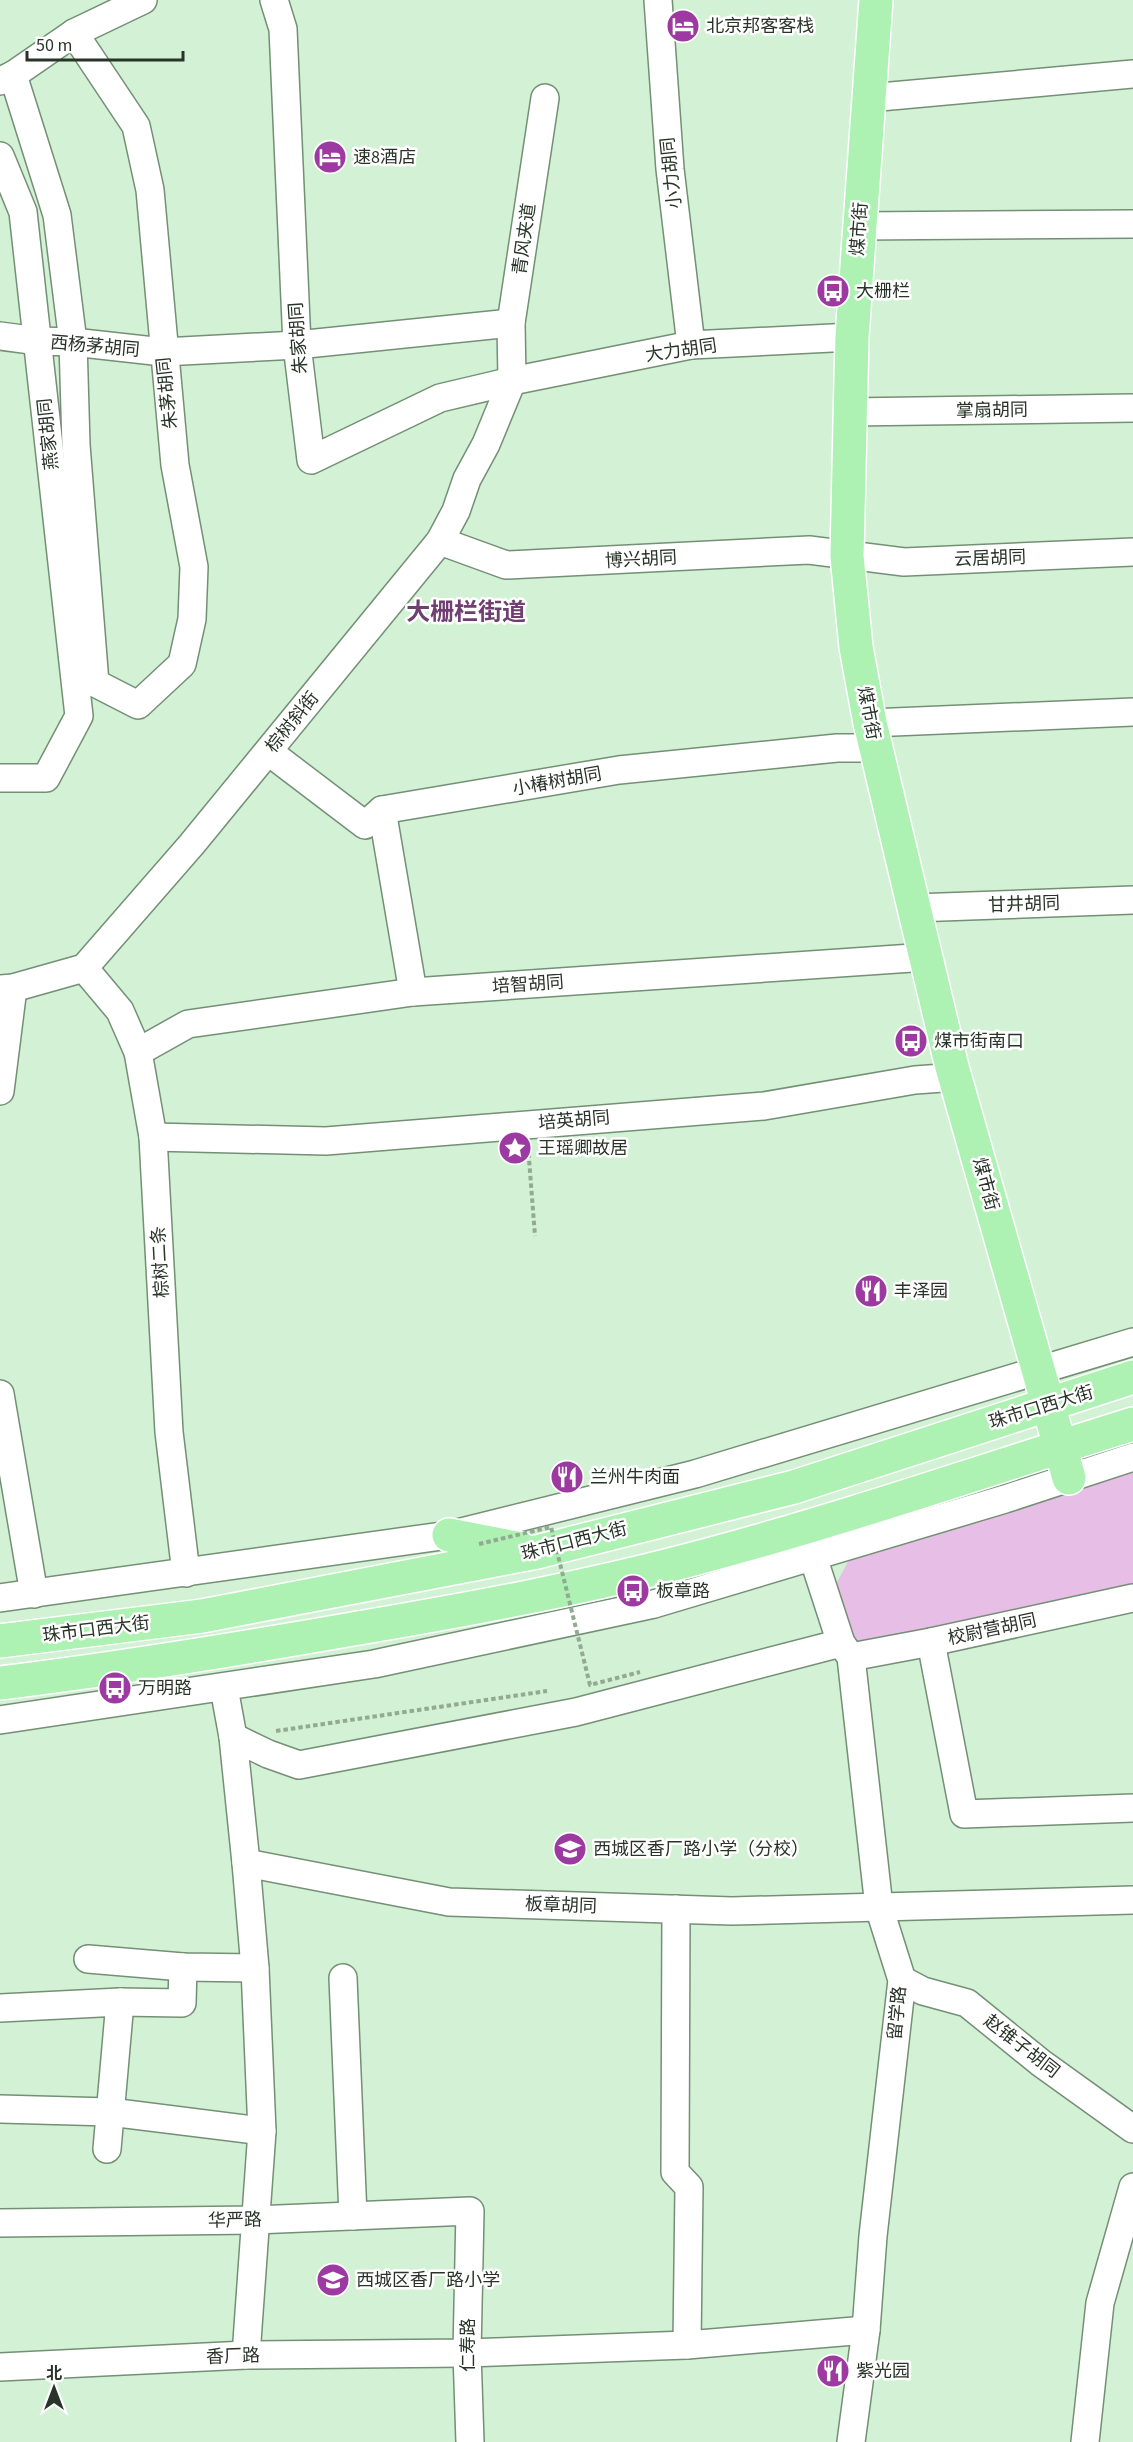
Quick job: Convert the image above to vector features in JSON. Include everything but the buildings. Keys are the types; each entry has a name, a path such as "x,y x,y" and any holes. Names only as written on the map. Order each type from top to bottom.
{"main road":[{"name":"煤市街","path":"876,0 852,337 847,556 856,647 873,736 952,1067 957,1077 1069,1478"},
{"name":"珠市口西大街","path":"0,1641 202,1616 537,1552 794,1486 1133,1377"},
{"path":"0,1683 111,1669 506,1603 698,1558 978,1474 1133,1424"},
{"path":"464,1539 537,1552"}],"street":[{"path":"73,342 57,215 6,78 74,33 143,0"},
{"name":"朱家胡同","path":"274,0 283,29 297,345 311,460 440,398 512,381"},
{"name":"小力胡同","path":"658,0 670,169 691,345"},
{"name":"朱茅胡同","path":"73,342 76,445 96,683 138,705 182,664 192,619 194,567 175,465 150,190 136,126 74,33"},
{"path":"869,98 1133,74"},
{"name":"青风夹道","path":"512,381 511,323 545,98"},
{"name":"燕家胡同","path":"0,156 23,212 79,716 46,778 0,778"},
{"path":"859,226 1133,224"},
{"name":"西杨茅胡同","path":"0,336 163,351 297,345 511,323"},
{"name":"大力胡同","path":"512,381 691,345 852,337"},
{"name":"棕树斜街","path":"84,968 269,752 440,541 456,511 467,479 486,444 512,381"},
{"name":"掌扇胡同","path":"850,412 1133,408"},
{"name":"博兴胡同","path":"440,541 506,566 809,550 847,556"},
{"name":"云居胡同","path":"847,556 904,562 1133,552"},
{"name":"小椿树胡同","path":"269,752 365,825 382,810 619,770 837,748 873,736 1133,712"},
{"path":"382,810 413,992"},
{"name":"甘井胡同","path":"914,908 1133,900"},
{"name":"培智胡同","path":"138,1052 188,1024 413,992 927,957"},
{"path":"0,1091 6,989 84,968"},
{"name":"棕树二条","path":"84,968 120,1011 138,1052 153,1137 169,1432 186,1573"},
{"name":"培英胡同","path":"153,1137 326,1142 764,1106 915,1080 957,1077"},
{"name":"珠市口西大街","path":"0,1598 464,1539 695,1474 1133,1342"},
{"path":"0,1394 34,1594"},
{"path":"0,1720 374,1664 654,1604 1133,1457"},
{"name":"留学路","path":"813,1557 846,1650 879,1907 902,1980 874,2227 866,2330 851,2442"},
{"name":"校尉营胡同","path":"233,1737 267,1754 299,1765 576,1712 846,1650 931,1642 1133,1598"},
{"path":"931,1642 964,1814 1133,1808"},
{"path":"224,1688 233,1737 255,1968 262,2132 246,2355"},
{"name":"板章胡同","path":"246,1863 449,1902 732,1911 1133,1900"},
{"path":"676,1909 675,2172 689,2187 687,2345"},
{"path":"88,1959 183,1967 255,1968"},
{"path":"0,2007 120,2002 182,2003 183,1967"},
{"path":"343,1978 353,2216"},
{"name":"赵锥子胡同","path":"902,1980 923,1991 967,2003 1041,2063 1133,2129"},
{"path":"107,2149 120,2002"},
{"path":"0,2109 111,2112 262,2132"},
{"path":"1085,2442 1100,2303 1133,2187"},
{"name":"华严路","path":"0,2223 255,2220 470,2211"},
{"name":"仁寿路","path":"470,2211 467,2353 470,2442"},
{"name":"香厂路","path":"0,2367 246,2355 467,2353 687,2345 866,2330"}],"path":[{"path":"527,1124 535,1236"},
{"path":"464,1539 551,1527 590,1685 640,1672"},
{"path":"233,1737 504,1697"}],"shaded area":[{"path":"1133,1470 1133,1592 856,1651 836,1584 850,1558"}],"place":[{"name":"北京邦客客栈","path":"683,26"},
{"name":"速8酒店","path":"330,157"},
{"name":"大栅栏","path":"833,291"},
{"name":"煤市街南口","path":"911,1041"},
{"name":"王瑶卿故居","path":"515,1148"},
{"name":"丰泽园","path":"871,1291"},
{"name":"兰州牛肉面","path":"567,1477"},
{"name":"板章路","path":"633,1591"},
{"name":"万明路","path":"115,1688"},
{"name":"西城区香厂路小学（分校）","path":"570,1849"},
{"name":"西城区香厂路小学","path":"333,2280"},
{"name":"紫光园","path":"833,2371"}],"district":[{"name":"大栅栏街道","path":"466,612"}]}
